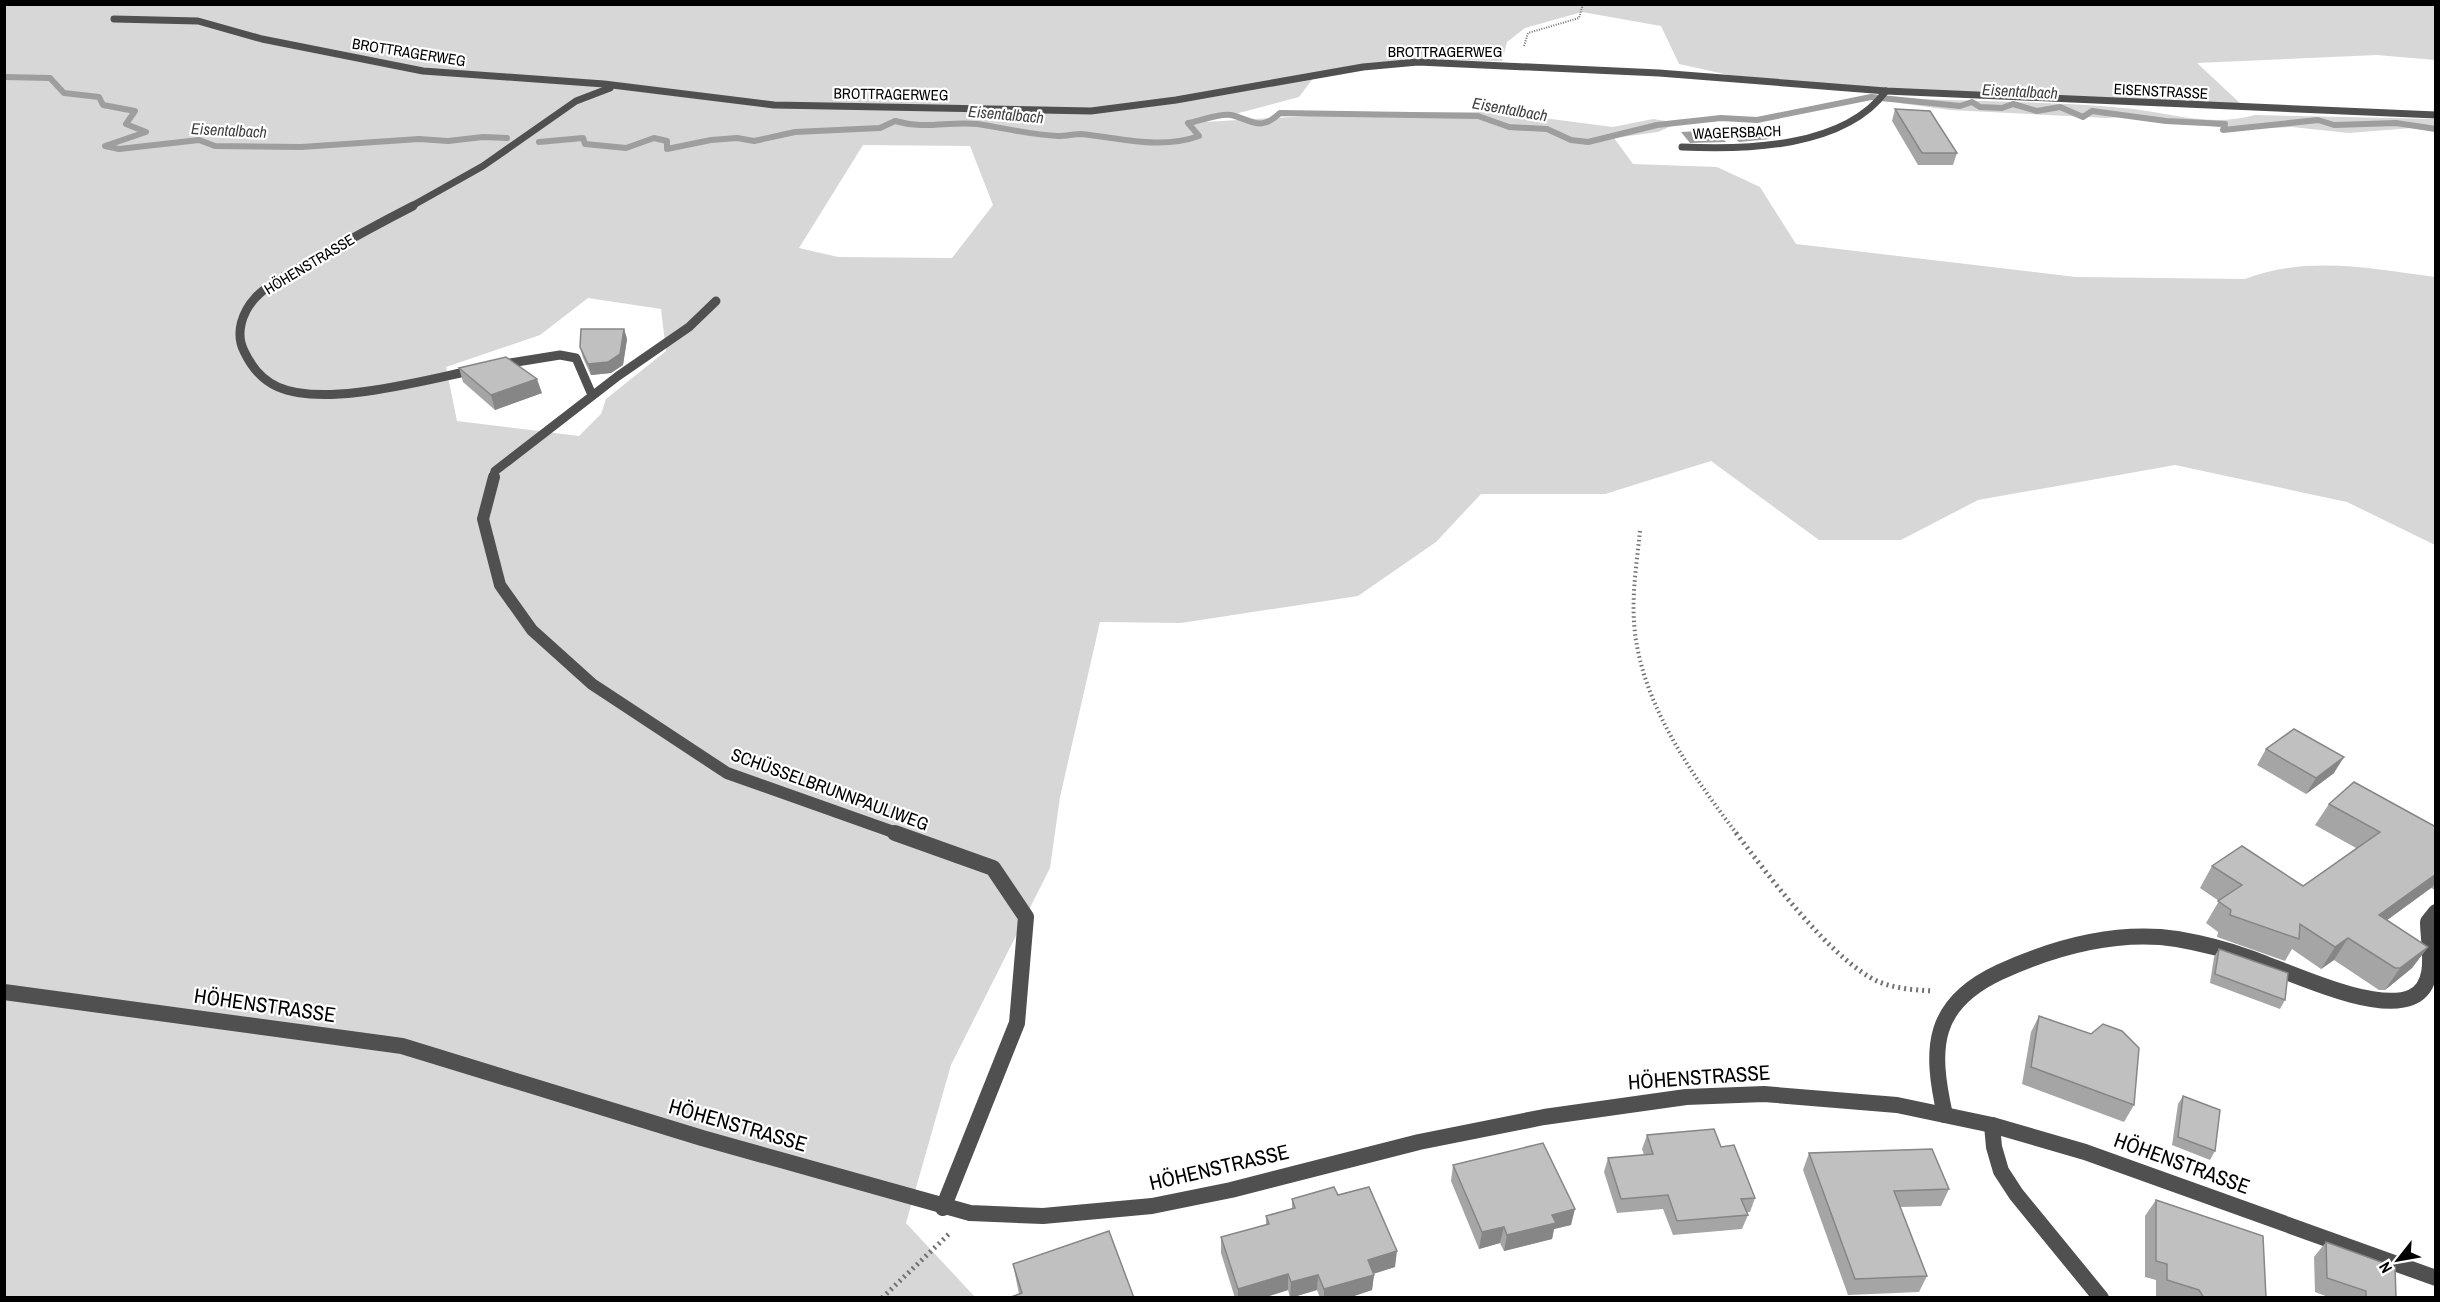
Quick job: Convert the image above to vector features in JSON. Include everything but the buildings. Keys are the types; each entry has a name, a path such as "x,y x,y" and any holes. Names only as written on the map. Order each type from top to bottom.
{"street":[{"name":"BROTTRAGERWEG","path":"114,20 198,21 262,39 423,71 632,87 774,105 1064,112 1121,109 1389,64 1517,65 1883,96"},
{"name":"HÖHENSTRASSE","path":"592,395 576,358 560,355 379,388 320,393 286,390 268,382 252,368 240,346 239,330 244,314 254,299 267,288 337,246 484,165 586,95 611,88 632,87"},
{"name":"EISENSTRASSE","path":"1883,96 2436,115"},
{"name":"WAGERSBACH","path":"1682,147 1721,149 1789,144 1845,123 1883,96"},
{"name":"SCHÜSSELBRUNNPAULIWEG","path":"716,301 689,327 592,395 495,471 483,519 500,585 532,630 592,684 727,773 993,868 1026,917 1017,1023 943,1208"},
{"path":"1946,1115 1936,1077 1934,1054 1947,1012 1958,999 1982,981 2044,955 2113,938 2143,936 2206,945 2363,998 2403,1000 2420,992 2430,973 2428,922 2430,916 2436,912"},
{"name":"HÖHENSTRASSE","path":"4,992 402,1046 702,1138 970,1214 1043,1216 1152,1206 1231,1190 1419,1142 1544,1117 1686,1097 1764,1094 1830,1097 1897,1105 1946,1115 1992,1125 2085,1152 2436,1278"},
{"path":"1992,1125 1994,1147 2001,1171 2016,1194 2101,1298"}],"path":[{"path":"1517,65 1528,33 1579,18 1583,4"},
{"path":"1640,531 1632,620 1639,653 1650,687 1671,734 1716,809 1810,922 1857,967 1891,986 1937,991 1958,999"},
{"path":"882,1298 970,1214"}],"shaded area":[{"path":"5,5 2435,5 2435,60 2377,55 2197,63 2241,104 1893,90 1729,75 1679,64 1661,26 1582,12 1525,28 1507,42 1502,61 1412,59 1317,73 1299,97 1205,122 1375,112 1497,112 1613,127 1653,119 1678,123 1658,132 1614,138 1633,164 1717,167 1760,187 1796,244 2076,277 2245,279 2292,267 2340,266 2435,277 2435,545 2347,502 2175,465 1978,500 1901,540 1819,540 1711,461 1605,494 1481,494 1436,542 1358,596 1181,623 1100,622 1060,797 1050,868 951,1065 906,1223 975,1297 5,1298","holes":["863,145 970,146 993,205 952,258 838,257 799,248","588,298 661,309 666,351 606,399 601,414 579,436 457,421 446,367 540,335"]},
{"path":"1902,98 2096,106 2205,120 2238,119 2255,115 2435,119 2435,132 2412,128 2349,133 2292,127 2232,129 2141,116 2106,118 1950,110 1899,103"},
{"path":"1758,128 1770,139 1739,142 1724,130"},
{"path":"1716,130 1726,142 1690,143 1681,132"}],"waterway":[{"name":"Eisentalbach","path":"4,77 50,78 64,93 99,97 103,105 135,111 126,124 146,132 105,146 119,149 199,140 215,146 301,147 419,139 448,141 483,137 507,138"},
{"name":"Eisentalbach","path":"539,142 583,138 585,144 626,148 654,138 667,141 667,149 711,140 737,138 754,141 795,132 880,128 895,121 917,125 966,123 1028,133 1061,136 1081,134 1155,143 1199,136 1188,123 1215,116 1231,115 1261,123 1273,119 1280,113 1478,116 1509,127 1547,129 1571,140 1588,142 1657,125 1721,118 1757,120 1871,97 1960,106 1972,102 1980,107 2002,108 2013,104 2037,111 2060,107 2083,117 2092,111 2166,121 2225,124 2223,130 2318,120 2334,125 2396,123 2436,129"}]}
